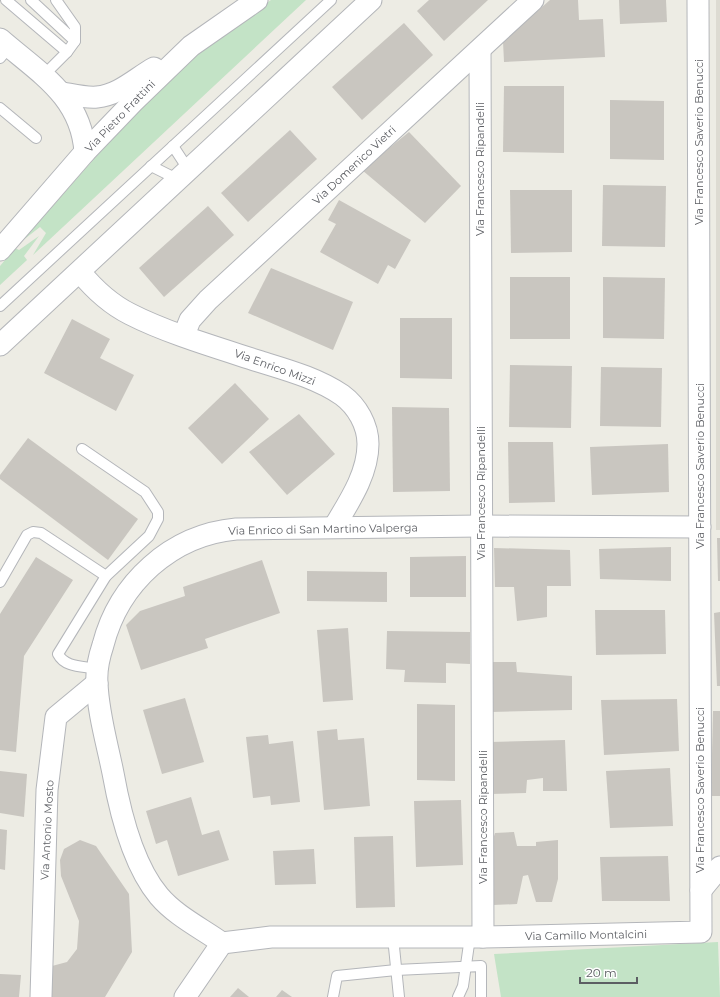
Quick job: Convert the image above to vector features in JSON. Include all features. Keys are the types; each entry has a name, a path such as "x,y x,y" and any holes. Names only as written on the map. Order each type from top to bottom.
{"street":[{"name":"Via Pietro Frattini","path":"0,250 85,152 133,102 191,46 257,0"},
{"path":"0,344 80,272 182,174 371,0"},
{"name":"Via Domenico Vietri","path":"184,335 190,320 208,300 533,0"},
{"name":"Via Francesco Saverio Benucci","path":"698,0 701,932"},
{"path":"63,93 98,97 114,92 124,88 191,46"},
{"path":"3,48 43,76 63,93 80,124 85,152"},
{"name":"Via Francesco Ripandelli","path":"477,937 481,526 480,50"},
{"name":"Via Enrico Mizzi","path":"80,272 91,286 119,308 140,319 312,379 342,396 352,405 362,419 367,433 367,455 356,488 334,527"},
{"name":"Via Enrico di San Martino Valperga","path":"222,943 171,908 158,896 140,864 131,843 115,787 97,676 109,624 119,603 142,574 169,553 195,539 228,530 334,527 481,526 700,527"},
{"name":"Via Antonio Mosto","path":"42,997 47,790 56,717 97,676"},
{"path":"701,890 720,867"},
{"name":"Via Camillo Montalcini","path":"222,943 271,937 477,937 701,932"},
{"path":"184,997 222,943"}],"lane":[{"path":"6,0 67,52"},
{"path":"31,0 74,41"},
{"path":"43,76 67,52 74,41 76,27 56,0"},
{"path":"0,306 331,0"},
{"path":"0,108 36,138"},
{"path":"173,146 182,174"},
{"path":"151,166 182,174"},
{"path":"82,449 145,492 158,512 158,519 149,536 106,576 58,654 65,663 97,676"},
{"path":"0,582 27,535 33,532 41,533 106,576"},
{"path":"393,937 399,997"},
{"path":"458,997 463,986 465,967 477,937"},
{"path":"333,997 337,976 396,970 481,966 481,997"}],"shaded area":[{"path":"716,0 720,0 720,530 716,530"}],"green space":[{"path":"271,0 306,0 33,255 46,233 40,227 22,241 144,102 183,65 231,27"},
{"path":"39,236 24,256 27,260 0,285 0,266 15,248 19,250"},
{"path":"718,942 720,997 501,997 494,954"}],"building":[{"path":"429,0 488,0 444,41 417,11"},
{"path":"550,0 578,0 579,20 603,19 605,57 504,62 503,41"},
{"path":"619,0 666,0 667,22 620,24"},
{"path":"404,23 433,55 362,120 332,87"},
{"path":"504,86 564,86 564,153 503,152"},
{"path":"610,100 664,101 664,160 610,159"},
{"path":"290,130 317,159 248,222 221,193"},
{"path":"409,132 461,186 425,223 362,170"},
{"path":"603,185 666,186 665,247 602,246"},
{"path":"510,190 572,190 572,252 511,253"},
{"path":"339,200 411,240 395,269 388,265 378,284 320,252 336,224 328,220"},
{"path":"208,206 234,235 164,297 139,268"},
{"path":"271,268 353,302 333,350 248,313"},
{"path":"510,277 570,277 570,339 510,339"},
{"path":"603,277 665,278 664,339 603,338"},
{"path":"400,318 452,318 452,379 400,378"},
{"path":"72,319 110,339 100,358 134,375 116,411 44,373"},
{"path":"510,365 572,366 571,428 509,427"},
{"path":"601,367 662,368 661,427 600,426"},
{"path":"235,383 269,419 222,464 188,428"},
{"path":"392,407 449,408 450,491 393,492"},
{"path":"299,414 335,454 287,495 249,452"},
{"path":"28,438 138,519 108,560 0,479 0,475"},
{"path":"508,442 553,442 555,502 509,503"},
{"path":"668,444 669,492 592,495 590,447"},
{"path":"717,538 720,538 720,581 718,581"},
{"path":"671,547 671,581 600,579 599,549"},
{"path":"494,548 570,550 571,586 547,586 547,617 517,621 514,587 495,587"},
{"path":"466,556 466,597 410,597 410,557"},
{"path":"36,557 73,580 24,656 16,752 0,750 0,614"},
{"path":"262,560 280,613 205,639 208,648 141,670 126,625 140,611 185,596 183,587"},
{"path":"307,571 387,572 387,602 307,601"},
{"path":"595,610 665,610 666,654 596,655"},
{"path":"720,612 720,686 717,686 714,613"},
{"path":"348,628 353,700 323,702 317,630"},
{"path":"387,631 470,632 470,664 446,663 446,683 404,682 405,670 386,669"},
{"path":"489,662 516,662 517,672 572,676 572,710 491,712"},
{"path":"185,698 204,762 162,774 143,710"},
{"path":"677,699 679,751 604,755 601,700"},
{"path":"417,704 455,705 455,781 417,780"},
{"path":"713,711 720,711 720,796 711,796"},
{"path":"337,729 338,740 364,738 370,806 324,810 317,731"},
{"path":"268,735 269,744 293,741 300,802 271,805 270,796 253,798 246,737"},
{"path":"565,740 567,791 543,791 543,778 527,780 526,793 491,794 490,742"},
{"path":"670,768 673,826 610,828 606,771"},
{"path":"0,771 27,774 24,817 0,813"},
{"path":"191,797 202,835 219,830 229,860 178,876 167,840 156,844 146,811"},
{"path":"461,800 463,865 416,867 414,801"},
{"path":"0,829 7,830 5,870 0,869"},
{"path":"514,832 517,846 536,846 536,842 558,840 558,879 552,902 536,902 528,875 523,876 517,904 493,905 489,853 495,833"},
{"path":"393,836 395,907 356,908 354,837"},
{"path":"80,840 96,846 129,894 132,952 105,997 51,997 52,966 67,962 77,949 79,921 61,876 60,860 64,849"},
{"path":"314,849 316,884 275,885 273,851"},
{"path":"668,856 670,901 602,901 600,857"},
{"path":"0,974 21,975 19,997 0,997"},
{"path":"238,988 249,997 230,997"},
{"path":"282,990 292,997 276,997"}]}
